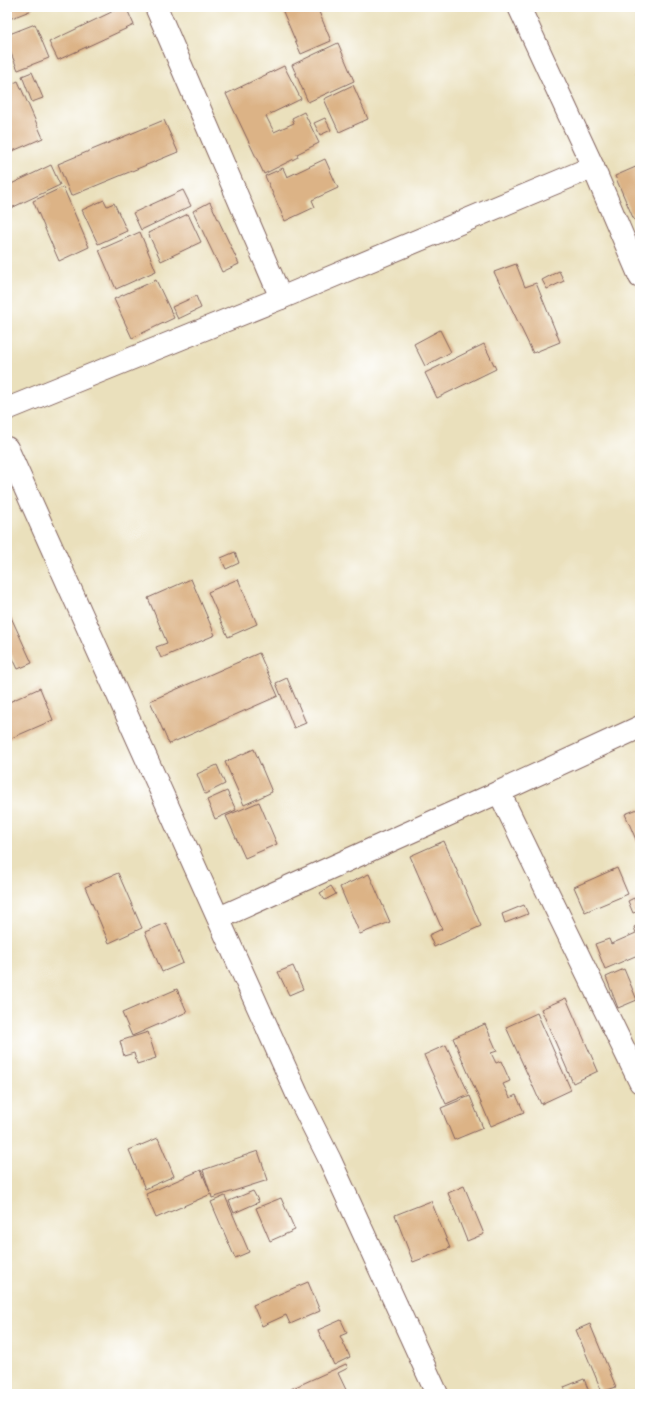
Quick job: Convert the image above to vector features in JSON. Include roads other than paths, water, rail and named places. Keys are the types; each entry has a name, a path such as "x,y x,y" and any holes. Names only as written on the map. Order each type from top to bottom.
{"street":[{"path":"156,7 281,298"},
{"path":"519,7 593,166 640,277"},
{"path":"7,409 281,298 593,166"},
{"path":"7,448 297,1094 330,1160 437,1394"},
{"path":"219,918 499,792 640,726"},
{"path":"499,792 640,1082"}]}
